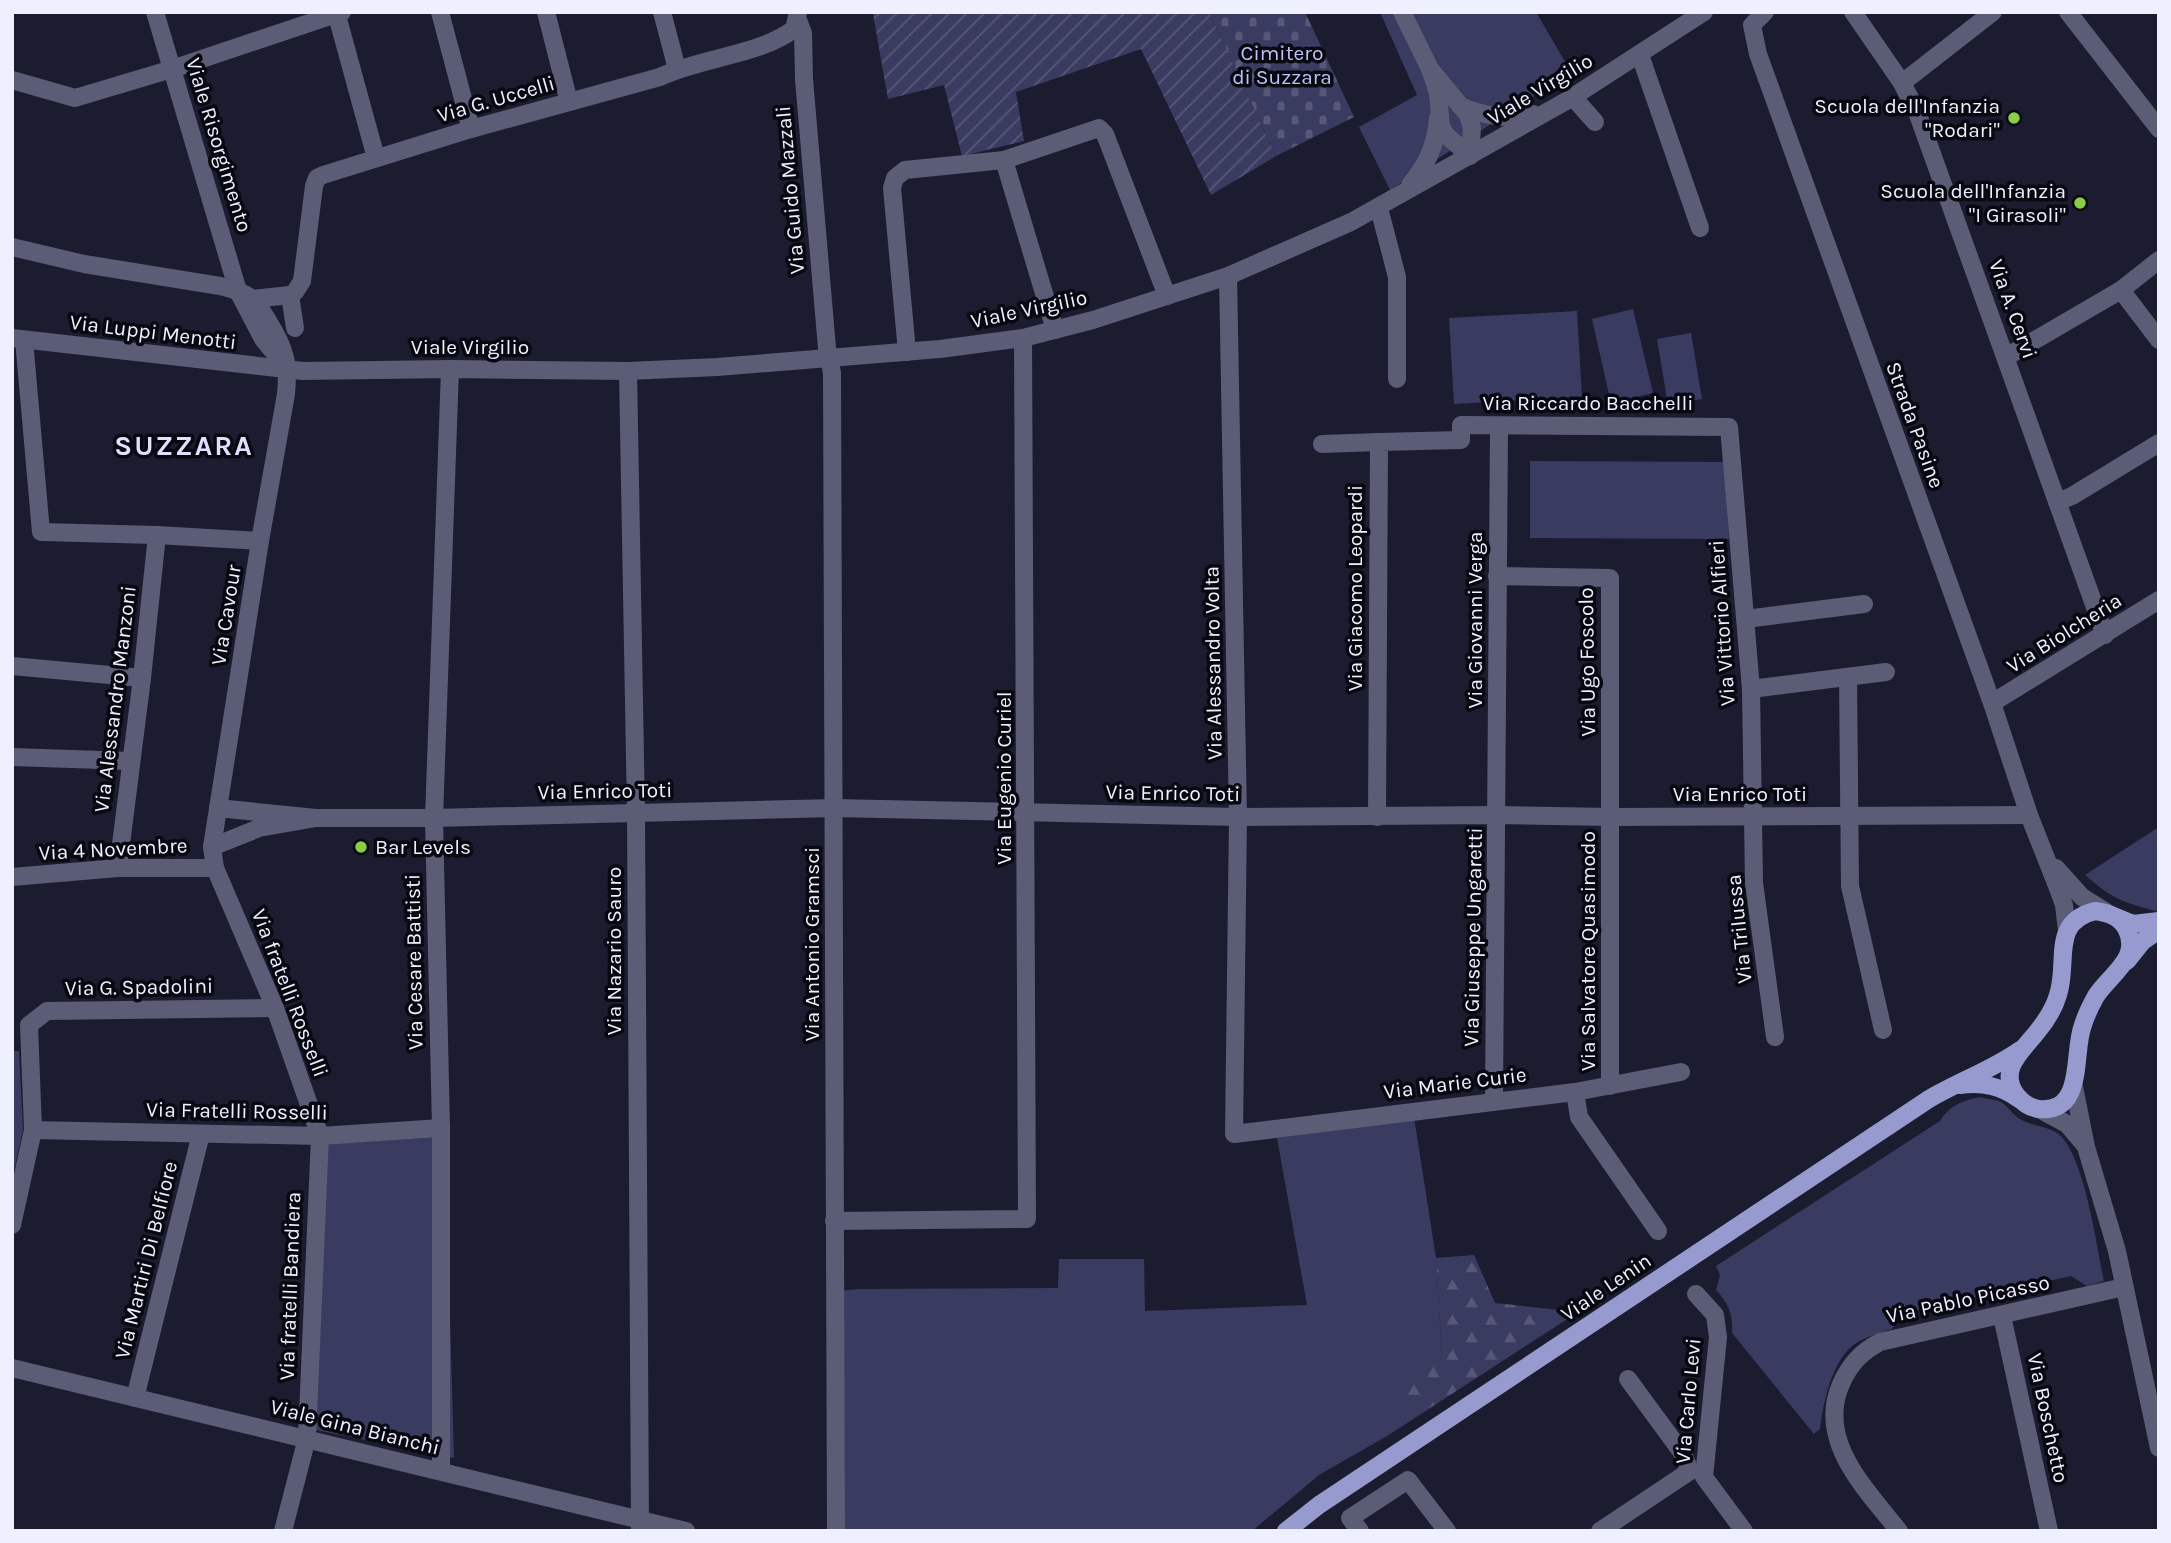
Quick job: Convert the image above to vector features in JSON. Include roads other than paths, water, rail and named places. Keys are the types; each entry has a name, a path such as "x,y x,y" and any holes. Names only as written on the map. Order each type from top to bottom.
{"main road":[{"path":"2020,1100 2010,1080 2013,1059 2043,1024 2057,998 2061,985 2064,939 2074,920 2095,911 2133,924 2159,921"},
{"path":"2111,915 2124,925 2129,935 2128,957 2123,966"},
{"path":"1953,1086 1989,1085 2004,1089 2029,1106 2039,1108 2060,1104 2074,1087 2081,1028 2096,996 2143,941 2159,930"},
{"name":"Viale Lenin","path":"1286,1531 1319,1505 1929,1099 1998,1065 2020,1050"}],"street":[{"name":"Viale Risorgimento","path":"155,12 245,295 263,339 289,370"},
{"path":"440,12 471,129"},
{"path":"546,12 569,102"},
{"path":"662,12 677,69"},
{"path":"1402,12 1430,69 1438,93 1437,136 1424,168 1402,194"},
{"name":"Viale Virgilio","path":"289,370 628,371 716,367 907,352 1023,338 1055,330 1228,276 1351,222 1550,110 1704,12"},
{"name":"Strada Pasine","path":"1765,12 1752,25 1753,36 1992,703 2029,815 2047,857"},
{"name":"Via A. Cervi","path":"1853,12 1902,83 1917,112 2105,635"},
{"path":"1902,83 1993,12"},
{"path":"2068,12 2159,129"},
{"path":"12,80 75,98 172,69 338,13 376,158"},
{"name":"Via G. Uccelli","path":"290,295 302,281 317,178 471,129 770,42 794,29 798,16"},
{"name":"Via Guido Mazzali","path":"798,16 803,33 804,79 828,358"},
{"path":"1640,55 1700,228"},
{"path":"1430,69 1468,116 1472,128 1470,156"},
{"path":"1573,96 1595,122"},
{"path":"1460,106 1485,115 1517,118 1550,110"},
{"path":"1438,111 1441,127 1470,156"},
{"path":"907,352 892,188 895,178 905,170 1004,160 1099,128 1105,134 1167,296"},
{"path":"1004,160 1055,330"},
{"path":"1378,208 1397,277 1397,379"},
{"path":"12,247 84,264 220,286 245,295 290,295 295,328"},
{"path":"2006,357 2121,290 2159,260"},
{"name":"Via Alessandro Volta","path":"1228,276 1238,817 1234,1134"},
{"path":"2121,290 2159,340"},
{"name":"Via Eugenio Curiel","path":"834,1221 1027,1219 1023,338"},
{"path":"18,339 41,532 260,541"},
{"name":"Via Luppi Menotti","path":"18,339 289,370"},
{"name":"Via Antonio Gramsci","path":"828,358 832,373 835,808 836,1531"},
{"name":"Via Cesare Battisti","path":"441,1471 441,1128 434,818 450,369"},
{"name":"Via Cavour","path":"215,868 212,848 289,370"},
{"name":"Via Nazario Sauro","path":"628,371 636,813 640,1525"},
{"name":"Via Riccardo Bacchelli","path":"1379,442 1461,440 1461,425 1729,427"},
{"name":"Via Giovanni Verga","path":"1497,815 1499,426"},
{"name":"Via Vittorio Alfieri","path":"1729,427 1751,689 1754,816"},
{"path":"1322,444 1379,442"},
{"name":"Via Giacomo Leopardi","path":"1377,817 1379,442"},
{"path":"2057,502 2072,496 2159,443"},
{"name":"Via Alessandro Manzoni","path":"118,868 157,535"},
{"name":"Via Ugo Foscolo","path":"1497,576 1610,578 1611,817"},
{"name":"Via Biolcheria","path":"1992,703 2159,600"},
{"path":"1746,619 1864,604"},
{"path":"12,666 142,678"},
{"path":"1751,689 1886,672"},
{"path":"1849,677 1850,886 1883,1030"},
{"path":"12,757 131,761"},
{"name":"Via Enrico Toti","path":"218,808 316,818 434,818 835,808 1238,817 2029,815"},
{"name":"Via Giuseppe Ungaretti","path":"1494,1101 1497,815"},
{"name":"Via Trilussa","path":"1754,816 1754,883 1775,1037"},
{"name":"Via Salvatore Quasimodo","path":"1610,1086 1611,817"},
{"name":"Via Enrico Toti","path":"212,848 259,828 316,818"},
{"path":"2047,857 2074,889 2111,915"},
{"path":"2047,857 2064,905 2067,931"},
{"name":"Via 4 Novembre","path":"12,877 118,868 215,868"},
{"name":"Via fratelli Rosselli","path":"215,868 275,1007 320,1136"},
{"name":"Via G. Spadolini","path":"12,1225 33,1130 21,1039 29,1025 47,1011 275,1007"},
{"name":"Via Marie Curie","path":"1234,1134 1575,1092 1681,1072"},
{"path":"2074,1087 2086,1147 2117,1251 2158,1435"},
{"path":"1575,1092 1579,1116 1658,1231"},
{"path":"2039,1108 2067,1124 2086,1147"},
{"name":"Via Fratelli Rosselli","path":"33,1130 320,1136 441,1128"},
{"name":"Via Martiri Di Belfiore","path":"135,1398 201,1134"},
{"name":"Via fratelli Bandiera","path":"284,1531 307,1438 320,1136"},
{"name":"Via Pablo Picasso","path":"1899,1531 1853,1471 1838,1443 1833,1420 1838,1391 1848,1368 1863,1351 1881,1342 2124,1287"},
{"name":"Via Carlo Levi","path":"1696,1294 1715,1315 1718,1337 1697,1474 1745,1531"},
{"name":"Via Boschetto","path":"2002,1316 2049,1531"},
{"name":"Viale Gina Bianchi","path":"12,1368 441,1471 640,1525 686,1531"},
{"path":"1600,1531 1697,1474 1628,1379"},
{"path":"1360,1531 1350,1518 1408,1480 1447,1531"}],"place":[{"name":"Scuola dell'Infanzia \"Rodari\"","path":"2014,118"},
{"name":"Scuola dell'Infanzia \"I Girasoli\"","path":"2080,203"},
{"name":"Bar Levels","path":"361,847"}],"district":[{"name":"SUZZARA","path":"184,445"}],"park label":[{"name":"Cimitero di Suzzara","path":"1282,65"}]}
